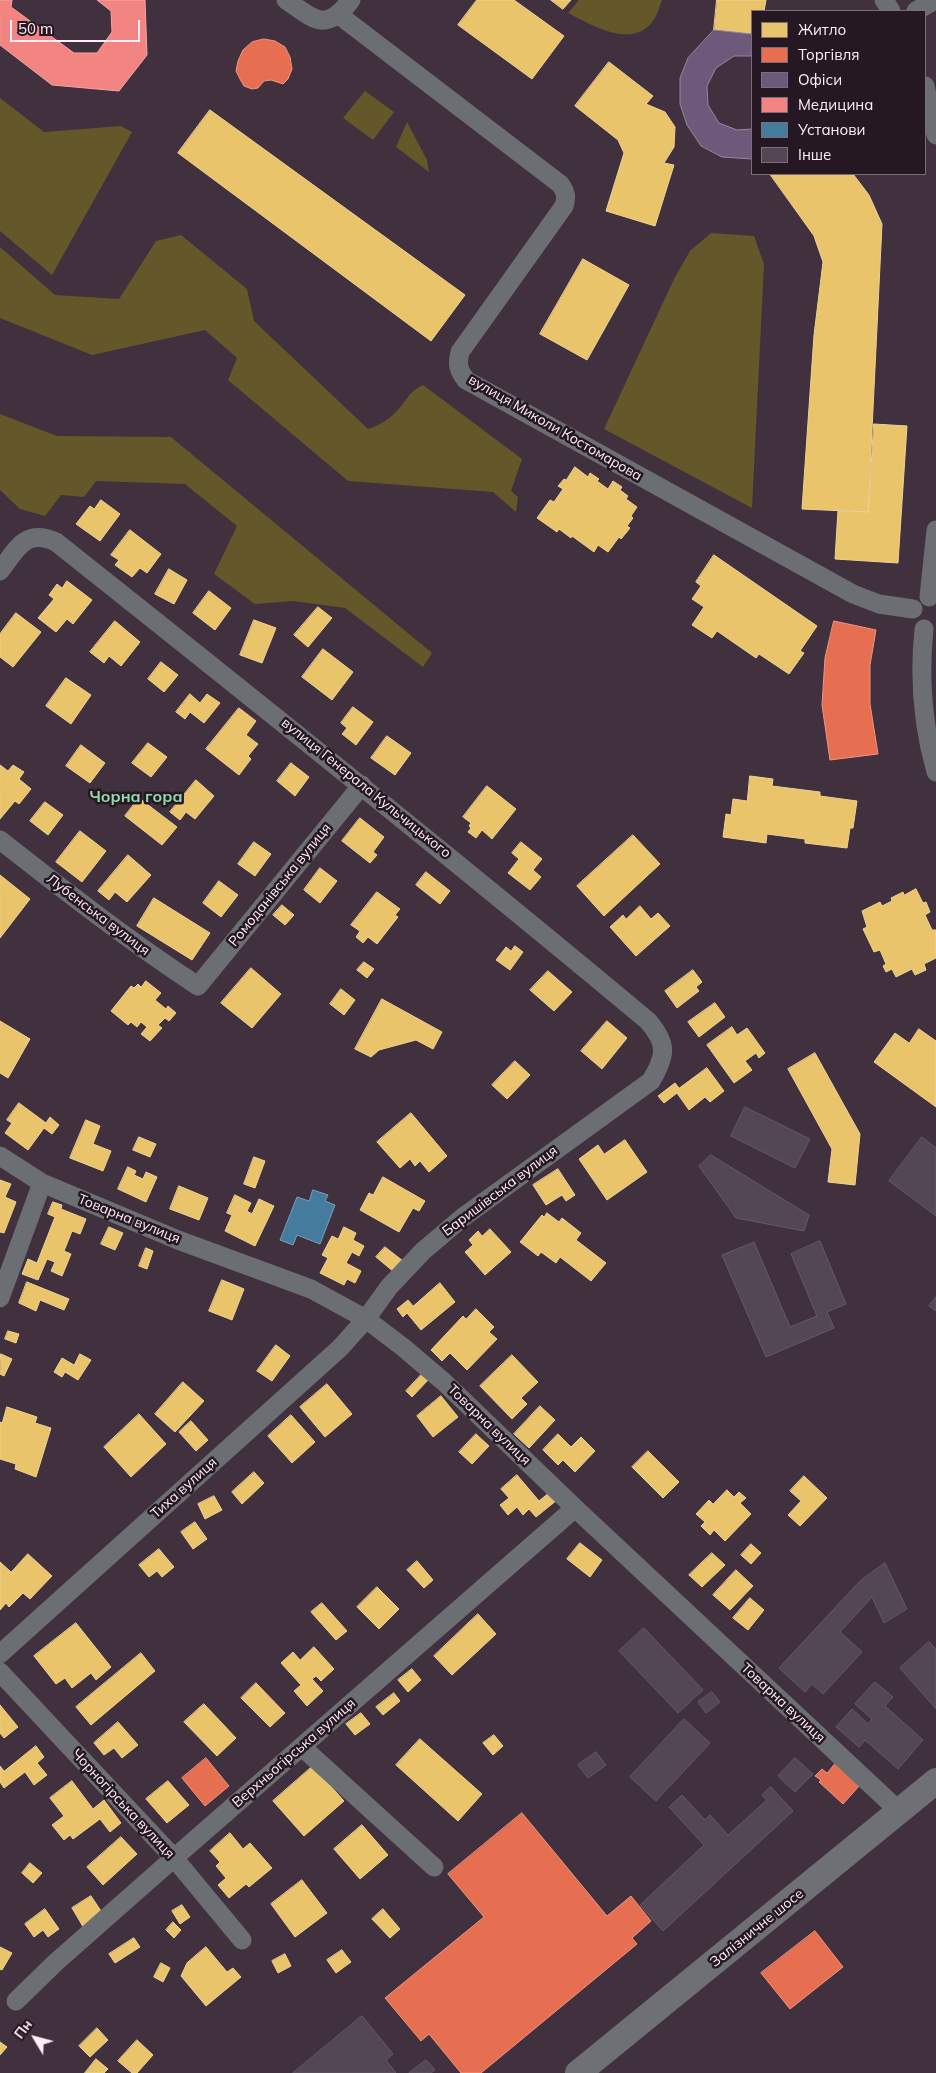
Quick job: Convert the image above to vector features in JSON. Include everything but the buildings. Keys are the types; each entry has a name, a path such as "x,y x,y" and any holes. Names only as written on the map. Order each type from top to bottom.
{"street":[{"name":"вулиця Миколи Костомарова","path":"286,0 311,17 322,21 331,20 345,7 565,190 564,206 460,352 458,361 459,371 466,380 853,594 878,604 913,609"},
{"path":"918,10 935,0"},
{"path":"926,90 936,135"},
{"path":"936,530 933,599 919,600 912,614 915,623 930,628 921,676 929,748 936,772"},
{"name":"вулиця Генерала Кульчицького","path":"0,571 22,544 34,536 44,537 56,542 362,785 648,1021 658,1032 663,1049 662,1063 651,1081"},
{"name":"Ромоданівська вулиця","path":"198,986 362,785"},
{"name":"Лубенська вулиця","path":"0,840 90,912 145,952 198,986"},
{"name":"Баришівська вулиця","path":"366,1319 389,1287 423,1250 462,1218 651,1081"},
{"name":"Товарна вулиця","path":"0,1156 42,1183 178,1240 311,1289 366,1319 444,1382 900,1811"},
{"path":"0,1298 42,1183"},
{"name":"Тиха вулиця","path":"0,1654 340,1348 366,1319"},
{"name":"Верхньогірська вулиця","path":"16,2001 55,1963 174,1858 576,1508"},
{"name":"Чорногірська вулиця","path":"0,1672 174,1858 242,1940"},
{"path":"302,1747 434,1867"},
{"name":"Залізничне шосе","path":"578,2073 936,1781"}],"shaded area":[{"path":"579,0 662,0 655,18 647,28 636,33 625,34 601,29 568,13"},
{"path":"365,91 394,112 373,140 343,118"},
{"path":"0,98 44,132 121,126 132,132 52,275 0,231"},
{"path":"407,122 427,160 429,172 396,147"},
{"path":"711,233 754,236 764,264 752,508 604,429 675,277 690,251"},
{"path":"181,235 247,289 254,321 368,429 389,418 399,409 410,394 423,385 522,459 511,491 518,497 516,512 493,492 348,481 228,380 237,358 205,330 92,355 0,318 0,247 55,295 119,299 156,241"},
{"path":"0,414 57,436 171,437 432,653 423,667 345,608 293,601 255,604 214,574 237,526 185,484 96,481 84,497 61,495 45,516 20,509 0,490"}],"district":[{"name":"Чорна гора","path":"136,797"}]}
